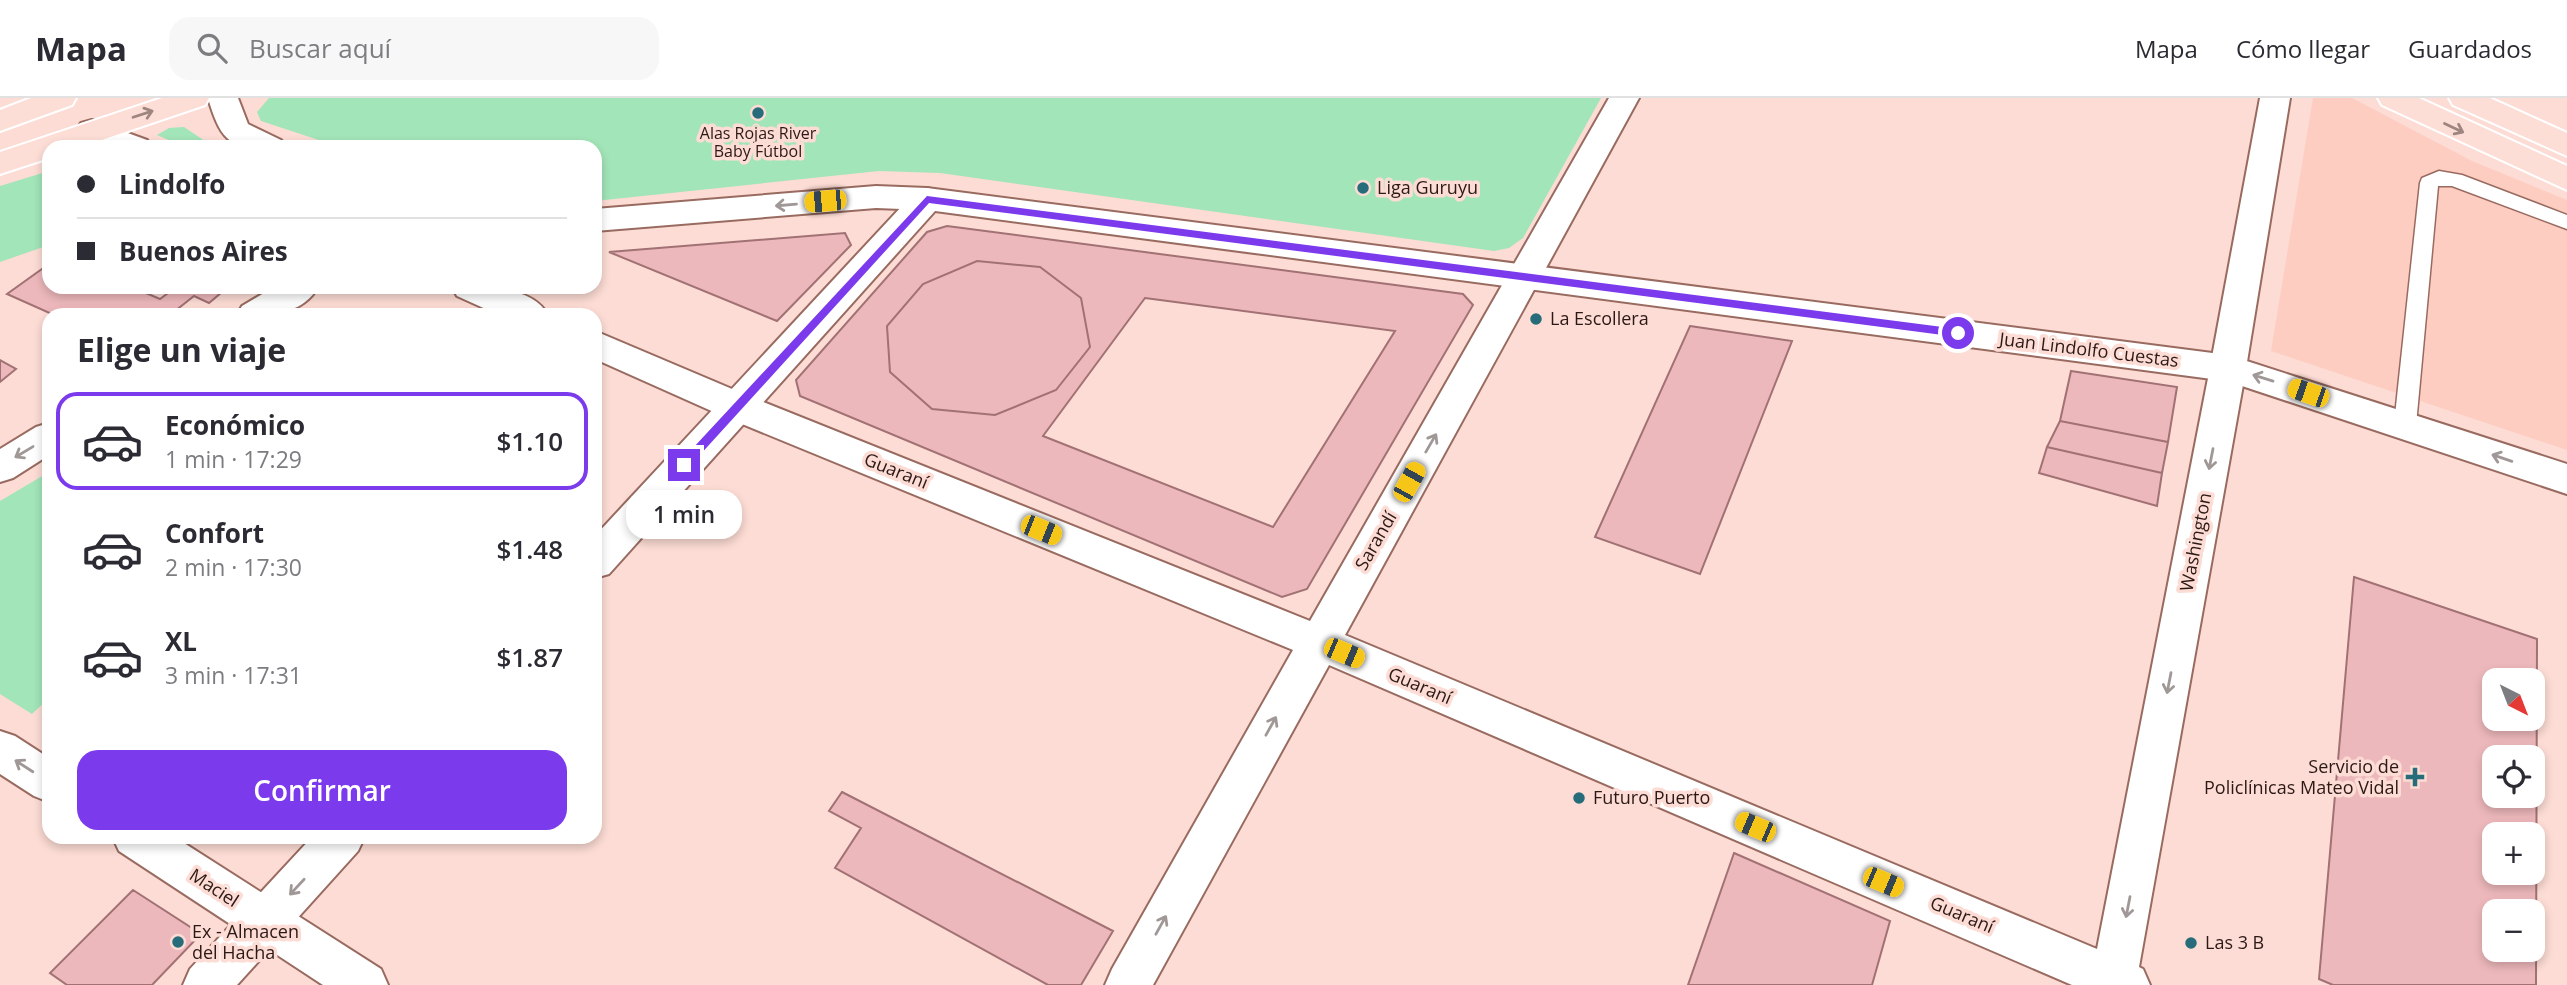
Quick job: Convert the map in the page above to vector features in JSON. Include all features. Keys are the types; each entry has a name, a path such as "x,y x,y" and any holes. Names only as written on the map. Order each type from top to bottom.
{"main road":[{"path":"0,121 61,98"},
{"path":"64,140 194,98"},
{"path":"2393,98 2567,179"},
{"path":"2464,98 2567,145"},
{"path":"0,163 42,148"}],"street":[{"path":"223,98 233,130 252,140"},
{"name":"Sarandí","path":"1128,985 1624,98"},
{"name":"Washington","path":"2118,983 2275,98"},
{"path":"92,130 118,140"},
{"name":"Juan Lindolfo Cuestas","path":"602,219 876,197 927,200 2228,368 2567,479"},
{"path":"602,554 927,200"},
{"path":"266,308 289,294"},
{"path":"484,294 515,308"},
{"name":"Guaraní","path":"602,347 738,407 1318,642 2118,983"},
{"path":"0,467 42,441"},
{"path":"0,750 42,777"},
{"name":"Maciel","path":"146,844 365,985"},
{"path":"206,985 336,844"}],"lane":[{"path":"2405,425 2429,183 2439,177 2455,180 2567,222"}],"shaded area":[{"path":"2313,98 2352,98 2472,161 2567,200 2567,450 2271,351"}],"green space":[{"path":"269,98 1601,98 1523,238 1509,248 1494,251 940,173 879,171 602,200 602,140 319,140 261,121 257,112"},
{"path":"184,127 204,140 169,140 157,135 169,128"},
{"path":"42,173 42,247 0,262 0,186"},
{"path":"42,476 42,705 32,714 0,694 0,501"}],"building":[{"path":"947,226 1463,294 1473,305 1307,589 1282,597 800,396 796,380 927,232","holes":["977,261 1040,267 1081,298 1090,347 1056,390 995,415 932,409 890,372 887,326 923,284","1145,298 1395,331 1273,527 1043,436"]},
{"path":"845,233 851,245 777,321 609,252"},
{"path":"977,261 1040,267 1081,298 1090,347 1056,390 995,415 932,409 890,372 887,326 923,284"},
{"path":"42,269 42,294 148,294 160,299 167,294 220,294 209,303 194,296 179,308 42,310 7,294"},
{"path":"1690,326 1792,341 1700,574 1595,537"},
{"path":"0,360 16,369 0,382"},
{"path":"2071,371 2177,387 2168,442 2060,421"},
{"path":"2060,421 2168,442 2162,473 2047,447"},
{"path":"2047,447 2162,473 2157,506 2039,473"},
{"name":"Servicio de Policlínicas Mateo Vidal","path":"2354,577 2537,639 2537,668 2482,668 2482,732 2537,732 2537,745 2482,745 2482,808 2537,808 2536,822 2482,822 2482,885 2536,885 2536,899 2482,899 2482,962 2536,962 2536,985 2333,985 2319,979"},
{"path":"842,792 1113,931 1081,985 1048,985 835,868 861,828 829,811"},
{"path":"1734,853 1890,921 1872,985 1688,985"},
{"path":"133,890 201,934 152,985 67,985 50,973"}],"place":[{"name":"Alas Rojas River Baby Fútbol","path":"758,113"},
{"name":"Liga Guruyu","path":"1363,188"},
{"name":"La Escollera","path":"1536,319"},
{"name":"Servicio de Policlínicas Mateo Vidal","path":"2415,777"},
{"name":"Futuro Puerto","path":"1579,798"},
{"name":"Ex - Almacen del Hacha","path":"178,942"},
{"name":"Las 3 B","path":"2191,943"}],"route":[{"path":"684,465 927,200 1958,333"}]}
